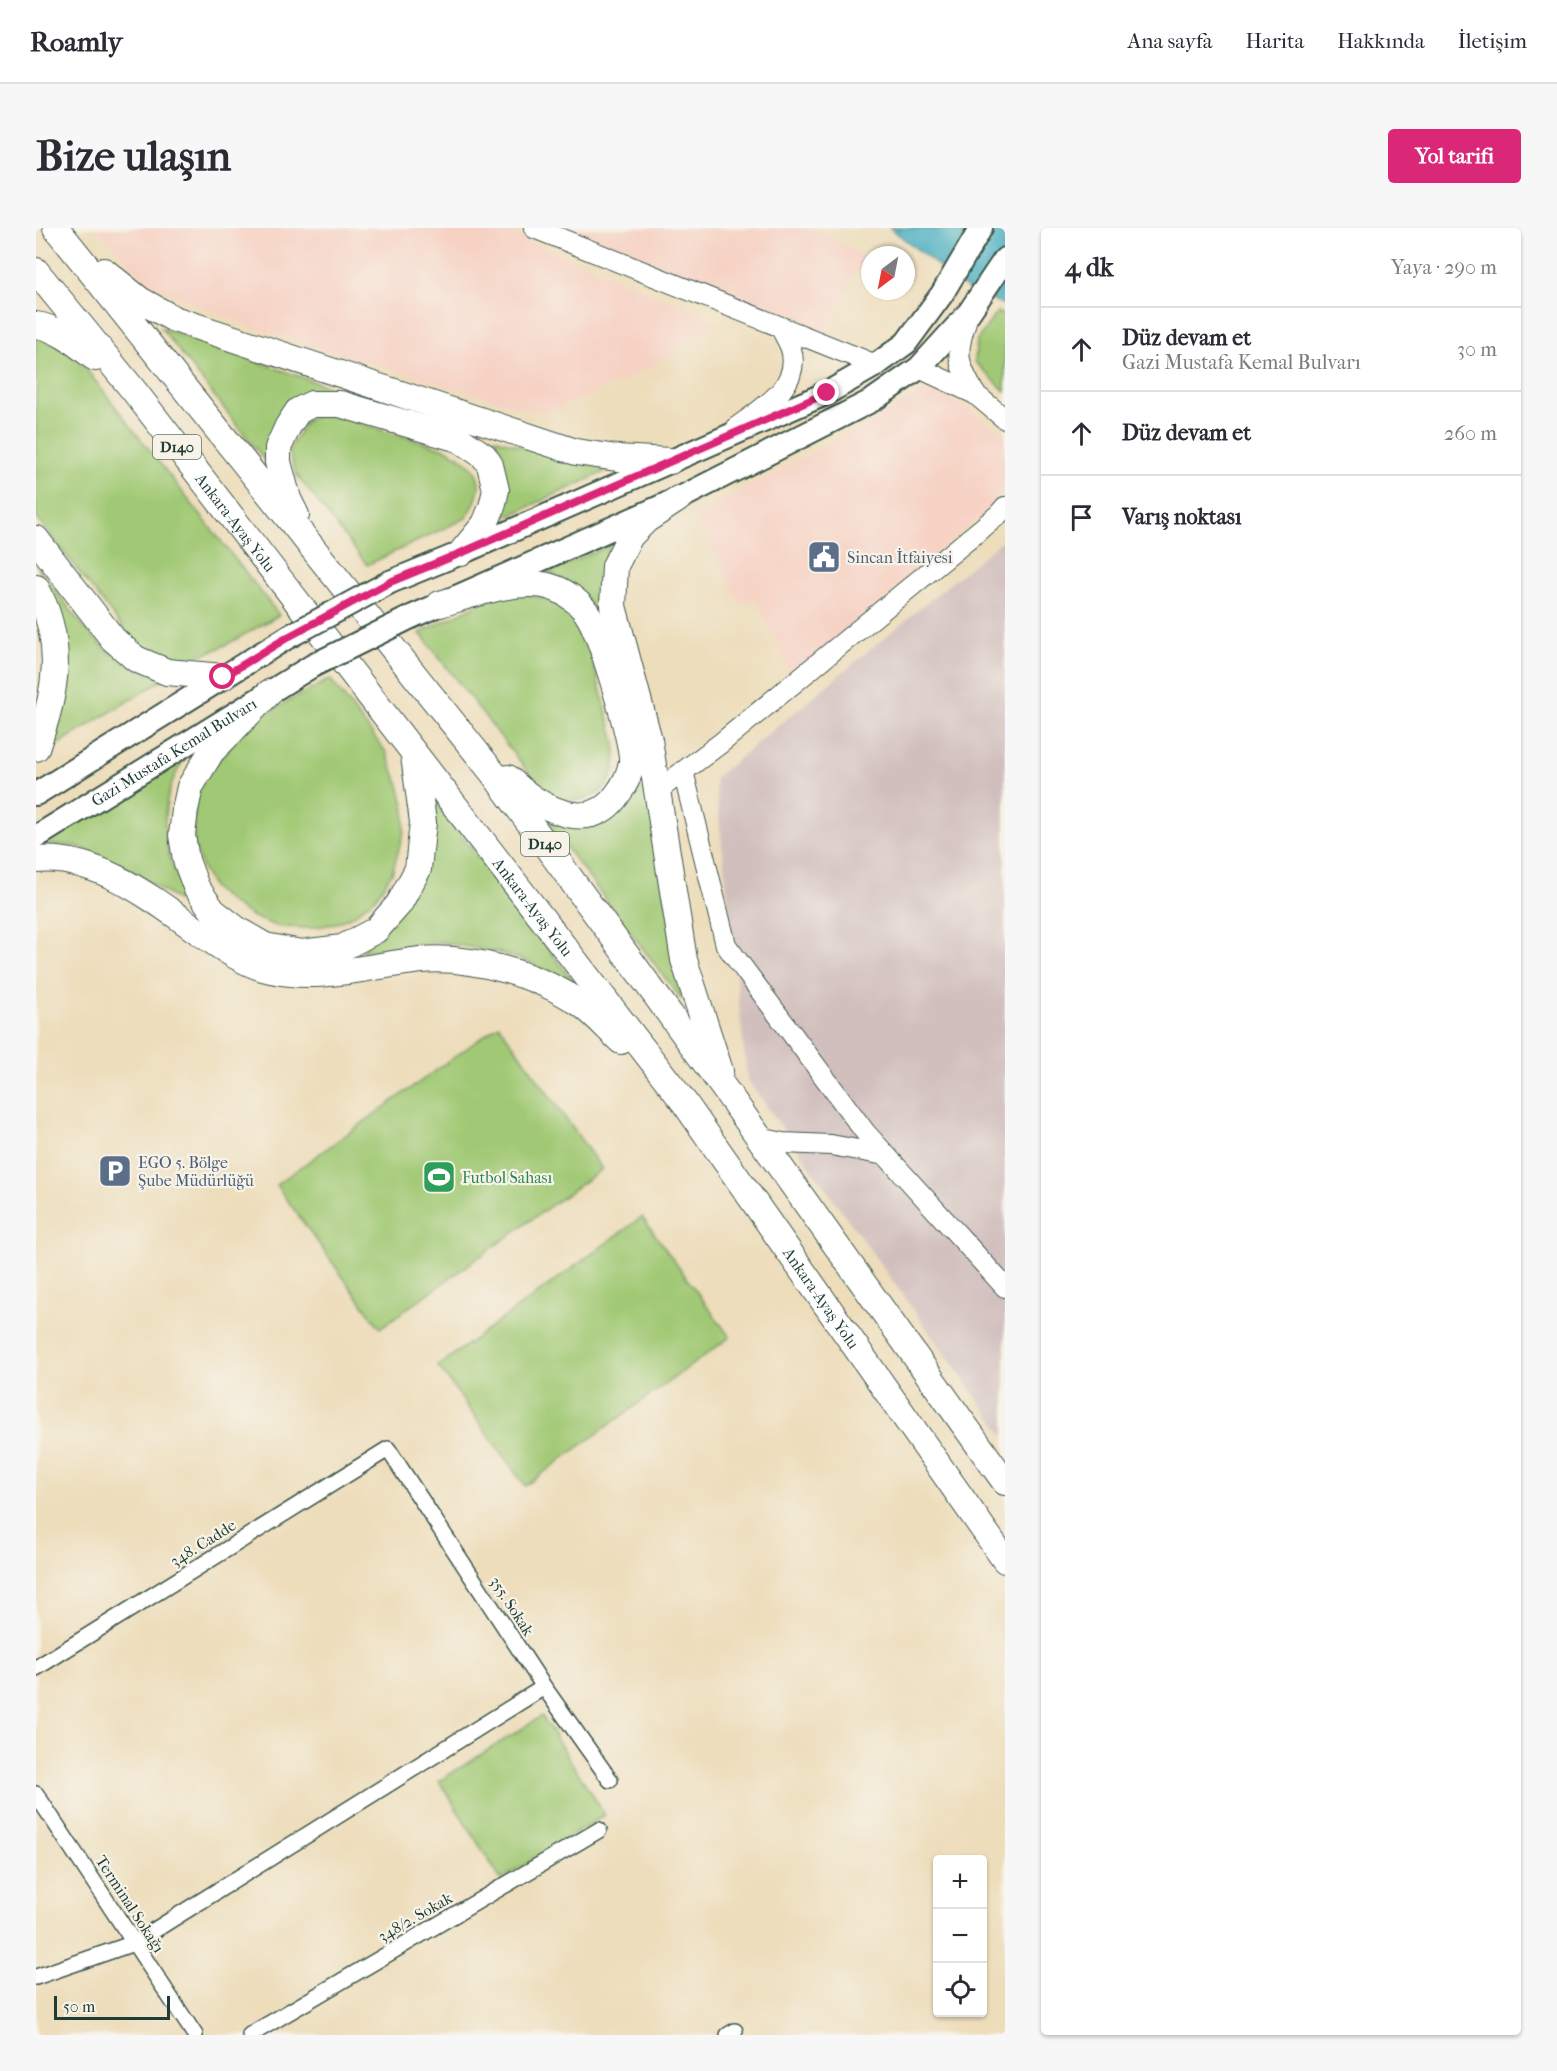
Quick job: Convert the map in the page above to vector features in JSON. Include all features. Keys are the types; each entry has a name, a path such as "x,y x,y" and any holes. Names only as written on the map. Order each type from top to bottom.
{"highway":[{"path":"61,234 140,300 174,319 576,452 617,458 670,461"},
{"name":"D140","path":"61,234 500,783 760,1138 1005,1482"},
{"name":"Ankara-Ayaş Yolu","path":"36,271 135,392 684,1102 1005,1560"},
{"path":"36,325 46,326 73,342 135,392"},
{"path":"312,548 288,499 278,462 278,448 298,411 312,404 340,404 459,439 484,456 490,465 496,490 492,507 484,524 461,553"},
{"path":"678,499 646,520 630,536 615,566 613,606 650,740 684,960 726,1091"},
{"path":"36,539 113,639 136,659 168,672 223,677"},
{"path":"440,604 488,590 527,584 552,587 573,599 589,616 600,639 629,742 632,762 623,787 611,803 596,813 580,816 564,814 525,795 456,728"},
{"path":"36,588 51,623 56,662 50,706 36,748"},
{"path":"269,693 211,752 190,787 182,835 186,860 196,886 213,911 239,931 265,946 301,952 342,948 376,930 399,904 418,870 423,822 413,752"},
{"path":"36,860 69,861 114,877 147,895 215,944 261,967 296,974 326,975 422,960 456,960 495,966 537,981 580,1004 684,1102"}],"main road":[{"path":"36,795 288,637 390,582 827,393 876,365 906,343 942,294 981,228"},
{"name":"Gazi Mustafa Kemal Bulvarı","path":"36,837 312,666 411,617 678,499 873,400 919,368 968,314 1005,259"}],"street":[{"path":"534,228 876,365"},
{"path":"968,314 958,347 962,371 975,394"},
{"path":"721,440 778,395 790,377 793,362 791,349 781,328"},
{"path":"919,368 975,394 1005,419"},
{"path":"657,791 721,743 998,516 1005,507"},
{"path":"683,771 726,945 858,1123 1005,1287"},
{"path":"760,1138 783,1143 831,1145 885,1155"},
{"name":"348. Cadde","path":"36,1668 388,1449"},
{"name":"355. Sokak","path":"388,1449 544,1687 610,1780"},
{"path":"36,1977 134,1943 544,1687"},
{"name":"Terminal Sokağı","path":"36,1794 195,2035"},
{"name":"348/2. Sokak","path":"250,2035 599,1830"}],"shaded area":[{"path":"96,228 498,228 716,320 677,352 628,379 542,414 255,329 151,285"},
{"path":"573,228 814,228 861,255 861,264 830,320 826,334"},
{"name":"Sincan İtfaiyesi","path":"934,386 1005,434 1005,482 989,509 792,677 755,598 741,604 695,516"},
{"path":"1005,538 1005,1437 747,1079 715,778"}],"green space":[{"path":"997,312 1005,316 1005,391 975,362 977,340"},
{"path":"161,328 372,402 326,396 267,463"},
{"path":"36,336 66,350 82,364 279,615 224,646 187,657 168,657 149,650 130,637 36,517"},
{"path":"331,415 446,449 458,455 474,469 478,477 478,495 466,518 367,565 296,474 290,455 291,446 304,424 313,417"},
{"path":"464,430 609,470 502,519 506,501"},
{"path":"610,545 605,562 601,595 606,623 574,586 548,572"},
{"path":"36,564 78,620 107,650 127,664 164,679 39,756 53,599"},
{"path":"499,594 532,595 551,601 570,611 583,627 615,742 616,753 613,773 604,788 597,794 576,800 559,799 553,797 535,781 420,633"},
{"path":"330,679 386,752 399,785 405,809 404,831 392,873 376,897 354,915 334,924 311,928 279,927 253,917 213,888 202,868 194,844 195,797 205,776 255,719"},
{"path":"189,750 174,779 165,813 170,858 175,872 191,898 229,933 105,857 76,846 37,844"},
{"path":"644,766 682,1000 546,821 577,828 603,824 615,815 632,796 639,784"},
{"path":"428,792 576,985 525,961 500,953 442,942 362,951 397,911"},
{"name":"Futbol Sahası","path":"499,1025 602,1169 380,1328 276,1185"},
{"path":"642,1217 730,1337 525,1486 438,1366"},
{"path":"542,1716 605,1815 501,1880 439,1781"}],"water":[{"path":"890,228 1005,228 1005,305 969,290"}],"place":[{"name":"Sincan İtfaiyesi","path":"824,557"},
{"name":"EGO 5. Bölge Şube Müdürlüğü","path":"115,1171"},
{"name":"Futbol Sahası","path":"439,1177"}],"route":[{"path":"223,677 288,637 390,582 827,393"}]}
